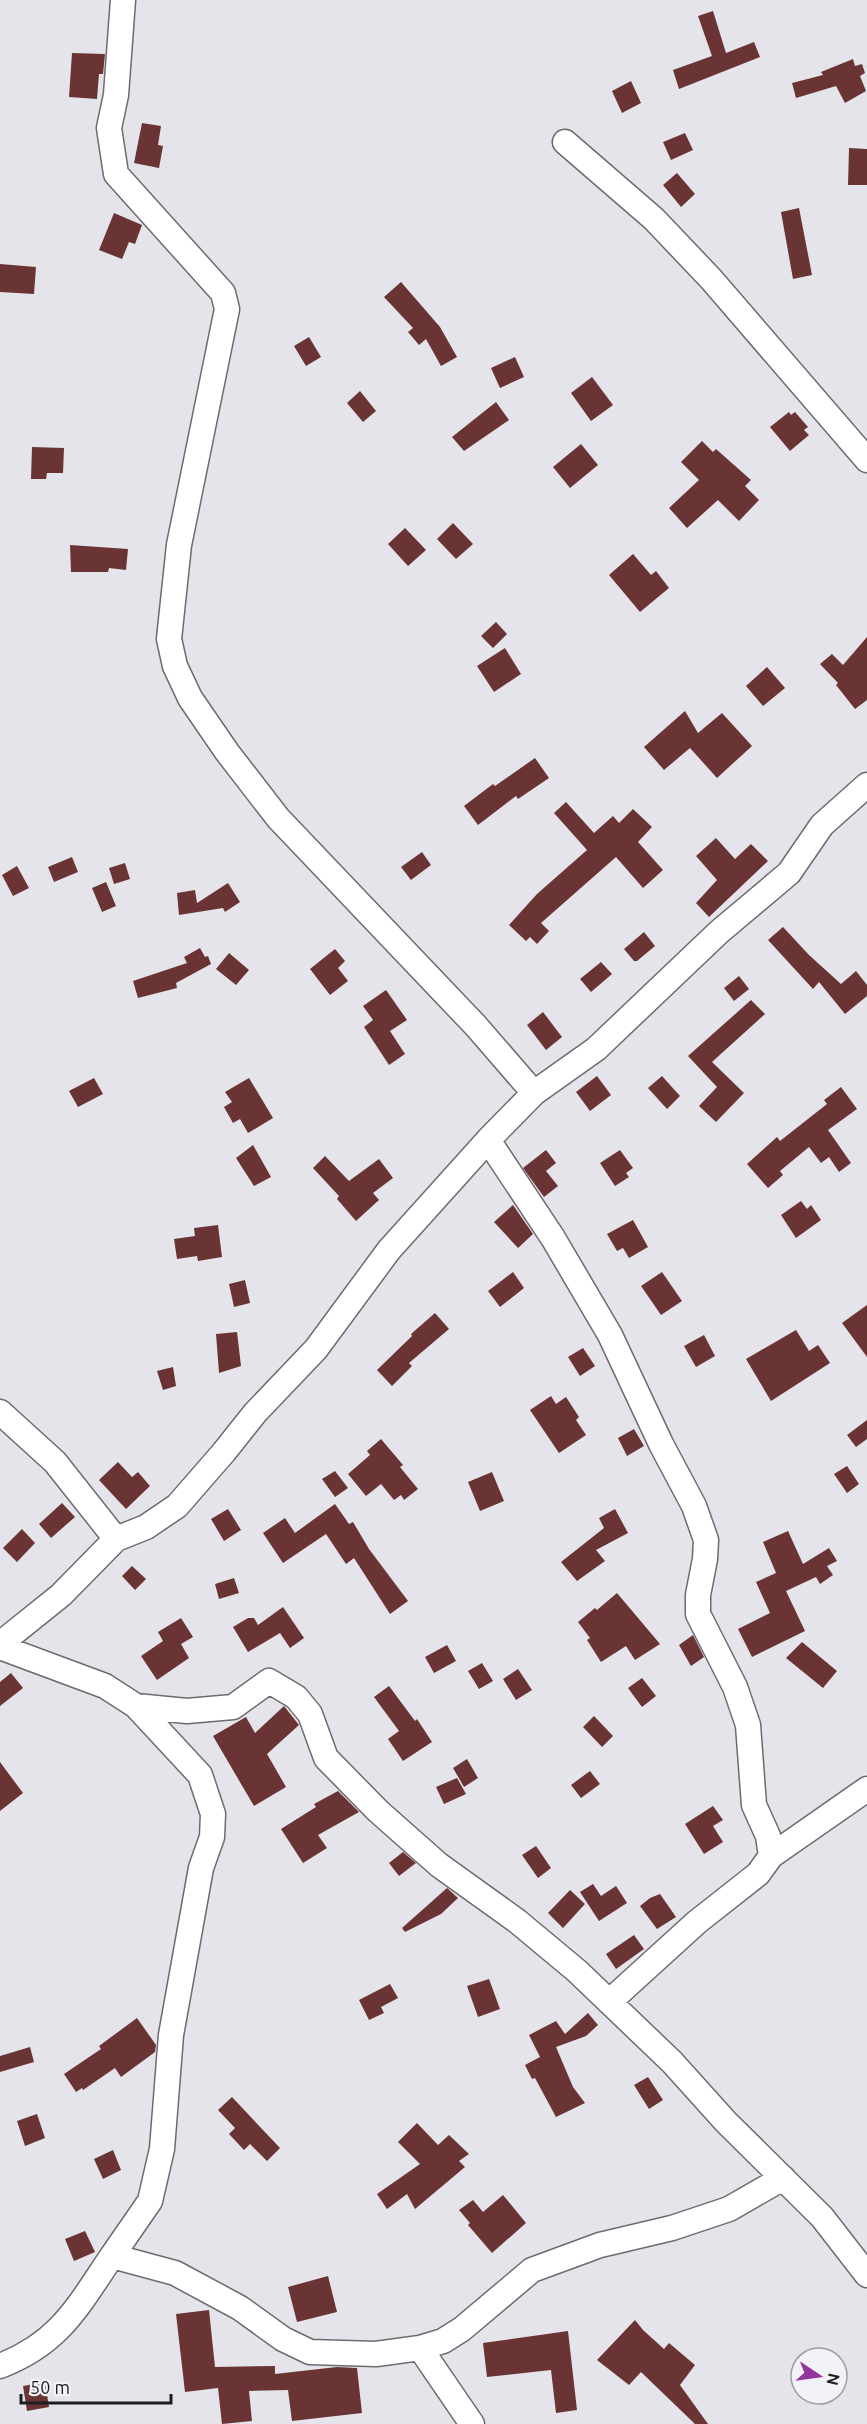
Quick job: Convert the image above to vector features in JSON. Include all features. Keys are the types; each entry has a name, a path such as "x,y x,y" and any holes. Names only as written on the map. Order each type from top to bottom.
{"street":[{"path":"123,0 116,95 109,128 116,174 223,293 227,309 179,546 169,639 175,666 196,707 278,818 476,1026 534,1093"},
{"path":"565,142 654,219 711,279 867,460"},
{"path":"0,2366 36,2349 68,2321 150,2201 162,2149 171,2035 201,1868 212,1837 213,1814 200,1775 136,1706 105,1686 0,1646 61,1595 116,1539 146,1527 177,1506 255,1413 316,1349 389,1250 488,1140 534,1093 596,1049 719,932 789,873 822,825 867,785"},
{"path":"488,1140 553,1238 610,1335 661,1444 694,1506 706,1540 698,1595 698,1614 735,1688 748,1725 754,1805 768,1836 771,1856"},
{"path":"0,1412 55,1462 116,1539"},
{"path":"136,1706 187,1711 233,1707 269,1681 296,1697 310,1714 326,1758 378,1811 439,1864 517,1921 578,1971 672,2061 726,2122 822,2217 867,2275"},
{"path":"609,2002 697,1922 758,1874 771,1856 867,1789"},
{"path":"112,2256 175,2273 240,2308 283,2339 310,2352 376,2354 420,2348 443,2341 462,2329 532,2270 600,2245 672,2228 729,2209 783,2178"},
{"path":"420,2348 472,2424"}],"building":[{"path":"713,11 726,53 754,42 760,57 679,89 673,70 712,56 698,16"},
{"path":"72,53 105,54 103,74 99,74 97,99 69,97"},
{"path":"853,59 855,66 862,64 865,73 860,76 866,91 845,103 836,86 796,98 792,83 823,75 821,72"},
{"path":"631,81 641,103 622,113 612,91"},
{"path":"142,123 161,126 158,145 163,146 159,168 134,163"},
{"path":"685,133 693,150 671,160 663,142"},
{"path":"849,148 867,149 867,185 848,185"},
{"path":"677,173 695,194 681,207 663,185"},
{"path":"799,208 812,275 793,279 781,212"},
{"path":"114,213 142,225 135,244 129,242 122,259 99,250"},
{"path":"0,264 36,267 34,294 0,292"},
{"path":"401,282 440,327 457,357 441,366 426,339 419,345 408,332 413,328 384,297"},
{"path":"309,337 321,357 306,366 294,346"},
{"path":"515,357 524,377 500,388 491,368"},
{"path":"592,377 613,405 591,421 571,393"},
{"path":"360,391 376,411 363,422 347,403"},
{"path":"496,402 509,420 464,451 452,437"},
{"path":"789,412 791,415 795,412 808,427 804,430 809,435 790,451 770,427"},
{"path":"702,441 713,452 716,449 751,480 745,486 759,500 739,521 718,500 687,528 669,508 699,480 681,462"},
{"path":"581,444 598,465 570,488 553,467"},
{"path":"32,447 64,448 63,473 47,473 46,479 31,479"},
{"path":"453,523 473,544 456,559 437,539"},
{"path":"405,528 426,550 408,566 388,544"},
{"path":"70,545 128,549 126,570 109,568 108,572 71,572"},
{"path":"633,554 651,575 656,571 669,588 640,612 609,575"},
{"path":"496,622 507,634 493,648 481,636"},
{"path":"867,637 867,700 855,709 836,685 838,683 820,664 832,654 843,665"},
{"path":"505,648 521,674 494,692 477,666"},
{"path":"767,667 785,688 763,706 746,686"},
{"path":"685,711 698,733 722,713 752,746 717,778 690,748 664,770 644,747"},
{"path":"535,758 549,778 518,799 516,796 478,825 464,806 493,784 495,786"},
{"path":"566,802 594,833 613,816 619,823 633,809 652,827 638,842 663,870 643,888 616,857 541,923 549,931 537,944 530,937 526,941 509,925 537,894 587,850 554,813"},
{"path":"716,838 735,859 751,844 768,861 709,917 696,903 717,880 696,856"},
{"path":"422,852 431,865 411,880 401,867"},
{"path":"72,857 78,872 54,882 48,867"},
{"path":"125,863 130,879 114,884 109,868"},
{"path":"17,866 29,888 13,896 2,875"},
{"path":"106,882 116,906 102,912 92,888"},
{"path":"228,883 240,902 225,912 223,908 179,915 177,893 195,890 197,903"},
{"path":"783,927 841,984 856,971 867,985 867,996 845,1014 819,982 813,989 768,940"},
{"path":"644,932 655,946 634,961 624,949"},
{"path":"200,948 205,957 208,956 211,964 176,983 177,988 138,998 133,981 187,963 184,957"},
{"path":"335,949 345,961 338,968 348,981 330,995 310,969"},
{"path":"229,953 249,970 236,985 216,969"},
{"path":"601,962 612,974 591,992 580,979"},
{"path":"739,976 749,989 734,1001 724,988"},
{"path":"386,990 407,1020 390,1031 405,1054 389,1065 364,1027 373,1020 363,1006"},
{"path":"751,1000 765,1014 712,1062 744,1093 716,1122 699,1106 717,1087 688,1056"},
{"path":"543,1012 562,1037 546,1050 527,1025"},
{"path":"597,1076 611,1095 590,1111 576,1092"},
{"path":"662,1076 680,1096 667,1109 648,1088"},
{"path":"94,1078 103,1094 78,1107 69,1091"},
{"path":"249,1078 273,1118 248,1133 240,1119 233,1123 224,1107 232,1102 225,1092"},
{"path":"841,1087 857,1109 828,1130 851,1163 839,1172 829,1157 821,1163 809,1147 780,1171 783,1175 768,1188 747,1164 777,1137 780,1141 827,1104 824,1100"},
{"path":"253,1145 271,1177 254,1186 236,1158"},
{"path":"546,1150 556,1163 546,1171 558,1186 544,1197 523,1168"},
{"path":"620,1150 633,1168 626,1173 629,1177 615,1186 600,1163"},
{"path":"325,1156 349,1181 379,1159 393,1178 373,1193 379,1200 356,1221 337,1199 339,1196 313,1168"},
{"path":"801,1201 807,1209 811,1205 821,1220 796,1238 781,1215"},
{"path":"513,1205 533,1234 518,1248 494,1222"},
{"path":"633,1220 648,1247 629,1258 623,1248 617,1251 607,1234"},
{"path":"218,1225 222,1257 198,1261 197,1256 177,1259 174,1239 195,1236 194,1228"},
{"path":"513,1272 524,1288 500,1307 488,1291"},
{"path":"662,1272 682,1301 661,1315 641,1286"},
{"path":"245,1280 250,1303 234,1307 229,1284"},
{"path":"867,1305 867,1357 842,1323"},
{"path":"435,1313 449,1329 409,1363 412,1366 392,1386 377,1370 412,1336 411,1334"},
{"path":"796,1330 809,1351 818,1345 830,1363 771,1401 746,1359"},
{"path":"237,1332 241,1366 219,1373 216,1334"},
{"path":"704,1335 715,1356 696,1367 684,1346"},
{"path":"583,1348 595,1366 580,1376 568,1357"},
{"path":"173,1367 176,1386 163,1390 157,1371"},
{"path":"551,1396 556,1404 566,1397 579,1417 576,1420 586,1435 559,1453 530,1410"},
{"path":"867,1420 867,1439 856,1447 847,1435"},
{"path":"634,1429 644,1446 627,1456 618,1438"},
{"path":"381,1439 403,1465 400,1467 418,1489 404,1500 401,1495 394,1500 381,1484 366,1496 348,1474 370,1455 367,1451"},
{"path":"118,1462 132,1477 138,1472 150,1486 126,1509 99,1480"},
{"path":"847,1466 859,1484 847,1493 834,1474"},
{"path":"335,1471 348,1488 335,1497 322,1479"},
{"path":"492,1472 504,1501 480,1511 468,1482"},
{"path":"62,1503 75,1517 51,1538 39,1524"},
{"path":"335,1504 349,1524 353,1522 369,1549 408,1601 390,1614 354,1558 346,1564 326,1534 283,1563 263,1533 285,1518 295,1533"},
{"path":"228,1509 241,1530 224,1541 211,1519"},
{"path":"615,1509 628,1533 596,1550 605,1561 577,1581 561,1562 604,1528 599,1518"},
{"path":"22,1529 35,1543 17,1562 3,1548"},
{"path":"788,1531 803,1564 829,1548 837,1561 827,1566 833,1575 820,1584 816,1577 786,1591 805,1631 752,1657 738,1629 770,1613 756,1582 776,1573 763,1542"},
{"path":"132,1566 146,1579 135,1590 122,1576"},
{"path":"234,1578 239,1593 219,1599 215,1584"},
{"path":"617,1593 660,1644 635,1660 626,1646 601,1662 587,1640 590,1638 578,1622"},
{"path":"283,1607 304,1638 290,1648 280,1633 248,1652 233,1627 248,1618 254,1618 258,1625"},
{"path":"181,1618 193,1637 181,1644 189,1658 157,1680 141,1656 163,1641 158,1632"},
{"path":"693,1635 704,1657 691,1666 679,1645"},
{"path":"802,1642 837,1671 823,1688 786,1658"},
{"path":"447,1645 456,1661 434,1673 425,1657"},
{"path":"482,1663 493,1681 479,1689 468,1671"},
{"path":"518,1669 532,1690 516,1700 503,1679"},
{"path":"11,1673 23,1688 0,1706 0,1682"},
{"path":"642,1678 656,1696 642,1707 628,1688"},
{"path":"389,1686 415,1721 417,1719 432,1742 403,1761 388,1739 399,1731 374,1697"},
{"path":"284,1706 299,1725 267,1754 286,1787 254,1806 213,1736 246,1717 255,1733"},
{"path":"594,1716 613,1736 602,1747 583,1727"},
{"path":"467,1759 478,1778 464,1787 453,1768"},
{"path":"0,1762 23,1793 0,1811"},
{"path":"590,1771 600,1784 581,1798 571,1785"},
{"path":"457,1778 466,1794 444,1804 436,1787"},
{"path":"338,1791 359,1812 318,1835 327,1848 303,1863 281,1829 316,1807 314,1804"},
{"path":"713,1806 723,1820 713,1826 723,1842 704,1854 685,1824"},
{"path":"536,1846 551,1868 538,1878 522,1855"},
{"path":"403,1852 416,1863 399,1876 389,1863"},
{"path":"593,1884 601,1896 616,1886 627,1903 599,1921 580,1892"},
{"path":"447,1888 458,1898 441,1914 405,1932 402,1928"},
{"path":"570,1890 585,1904 563,1928 548,1913"},
{"path":"660,1894 676,1917 657,1929 640,1906"},
{"path":"634,1935 644,1949 616,1969 606,1954"},
{"path":"489,1979 500,2009 478,2017 467,1986"},
{"path":"390,1984 398,1998 381,2007 384,2013 369,2020 359,2000"},
{"path":"588,2013 598,2025 586,2036 556,2047 573,2087 585,2103 556,2117 535,2078 532,2079 525,2065 540,2057 529,2035 556,2021 565,2034"},
{"path":"137,2018 156,2045 155,2052 121,2077 115,2068 83,2090 82,2088 76,2092 64,2074 101,2049 99,2046"},
{"path":"30,2047 34,2062 0,2072 0,2056"},
{"path":"648,2077 663,2100 649,2109 634,2085"},
{"path":"232,2097 280,2148 267,2161 250,2144 244,2150 229,2134 235,2128 218,2110"},
{"path":"37,2114 45,2138 25,2146 17,2121"},
{"path":"417,2123 438,2145 449,2135 469,2154 459,2161 465,2167 415,2209 407,2194 387,2209 377,2194 420,2164 398,2142"},
{"path":"113,2150 121,2170 103,2179 94,2159"},
{"path":"503,2195 526,2223 492,2253 468,2225 470,2223 459,2210 473,2200 483,2212"},
{"path":"85,2231 95,2252 74,2261 65,2239"},
{"path":"328,2276 337,2312 297,2322 288,2287"},
{"path":"209,2310 215,2367 275,2366 275,2374 337,2367 357,2368 362,2413 292,2421 288,2390 249,2391 252,2421 222,2424 218,2388 185,2392 176,2314"},
{"path":"635,2320 664,2349 669,2343 695,2365 680,2385 708,2424 695,2424 641,2372 629,2385 597,2360"},
{"path":"568,2331 577,2410 556,2413 551,2370 487,2377 483,2343"},
{"path":"45,2382 49,2407 27,2411 23,2386"}]}
